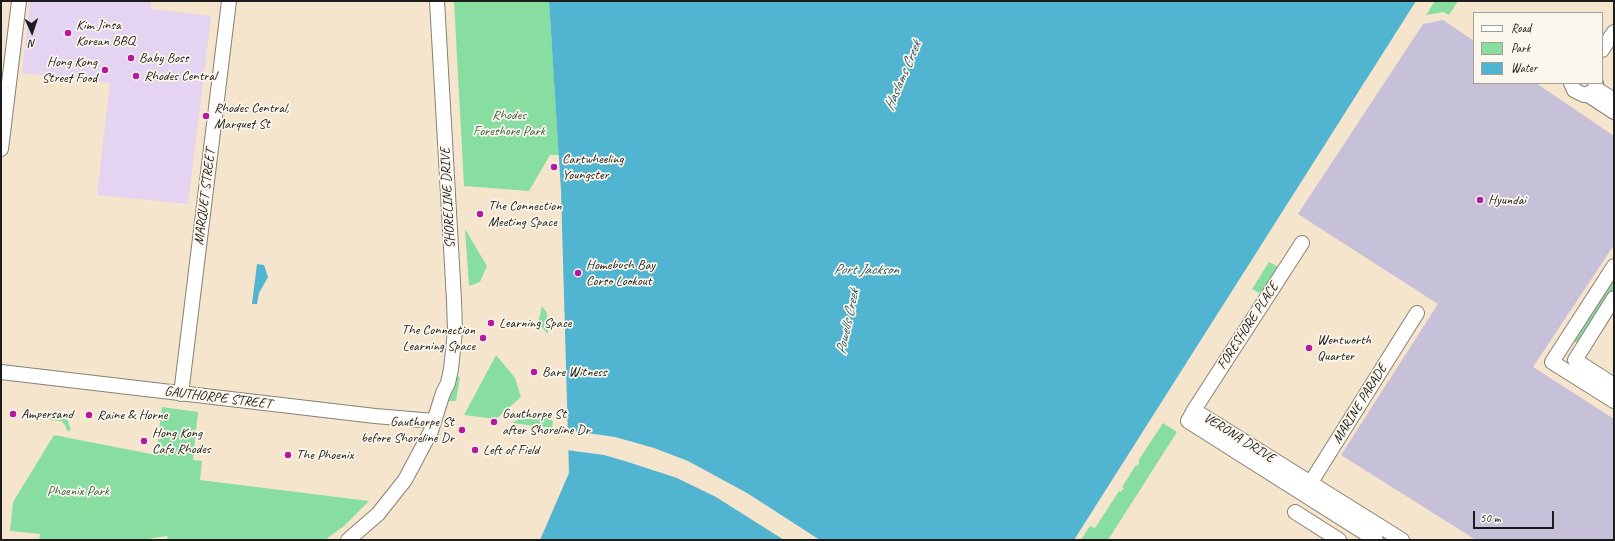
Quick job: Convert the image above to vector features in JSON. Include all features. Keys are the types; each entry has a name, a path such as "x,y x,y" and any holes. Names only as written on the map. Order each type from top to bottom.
{"street":[{"path":"1,149 19,1"},
{"name":"MARQUET STREET","path":"181,394 230,1"},
{"name":"SHORELINE DRIVE","path":"428,1 445,299 446,330 440,382 443,393"},
{"name":"SHORELINE DRIVE","path":"348,540 378,514 400,486 420,454 448,383 451,369 455,331 437,1"},
{"path":"1603,48 1614,32"},
{"path":"1572,84 1577,93 1593,88 1614,100"},
{"path":"1593,88 1614,112"},
{"name":"FORESHORE PLACE","path":"1194,410 1302,242"},
{"path":"1552,362 1614,266"},
{"path":"1575,360 1614,298"},
{"name":"MARINE PARADE","path":"1307,489 1417,313"},
{"path":"1552,362 1575,360 1614,385"},
{"path":"1552,362 1614,401"},
{"name":"GAUTHORPE STREET","path":"1,372 415,421 434,421"},
{"name":"VERONA DRIVE","path":"1194,410 1188,421 1307,489 1402,540"},
{"name":"VERONA DRIVE","path":"1307,489 1376,540"},
{"path":"1295,512 1339,540"}],"shaded area":[{"name":"Rhodes Central","path":"30,1 151,1 151,9 211,16 188,204 97,195 110,83 22,73"},
{"path":"1443,20 1473,40 1473,84 1537,84 1614,136 1614,245 1533,367 1614,419 1614,540 1476,540 1341,455 1438,304 1298,214 1423,24"}],"green space":[{"name":"Rhodes Foreshore Park","path":"454,1 549,1 559,155 550,155 529,191 464,186"},
{"path":"1435,1 1458,1 1449,15 1443,12 1426,15"},
{"path":"465,229 487,266 480,282 469,286"},
{"path":"1269,262 1280,268 1263,295 1252,289"},
{"path":"1614,270 1614,291 1580,345 1571,339"},
{"path":"542,306 547,313 548,334 538,323"},
{"path":"496,355 515,378 521,397 496,419 464,415"},
{"path":"454,376 460,377 456,401 449,401"},
{"name":"Phoenix Park","path":"162,407 198,412 193,460 202,461 200,480 369,501 344,526 325,540 168,540 167,536 141,540 39,540 40,534 10,531 13,502 54,435 156,455"},
{"path":"545,412 553,422 552,428 512,423 526,415 543,419"},
{"path":"51,414 66,415 71,430 67,431 65,425 61,421 50,420"},
{"path":"1163,423 1177,432 1108,540 1081,540 1090,526 1095,528 1119,491 1121,492 1124,488 1122,487 1136,465 1137,466 1140,462 1138,461"}],"water":[{"name":"Port Jackson","path":"549,1 1416,1 1074,540 540,540 569,473 561,191"},
{"path":"257,264 264,265 268,277 259,293 257,304 252,304"}],"pier":[{"path":"566,430 615,437 654,448 688,461 747,493 820,540 784,540 716,497 677,478 604,455 566,450"}],"place":[{"name":"Kim Jinsa Korean BBQ","path":"68,33"},
{"name":"Baby Boss","path":"131,58"},
{"name":"Hong Kong Street Food","path":"105,70"},
{"name":"Rhodes Central","path":"136,76"},
{"name":"Rhodes Central, Marquet St","path":"206,116"},
{"name":"Cartwheeling Youngster","path":"554,167"},
{"name":"Hyundai","path":"1480,200"},
{"name":"The Connection Meeting Space","path":"480,214"},
{"name":"Homebush Bay Corso Lookout","path":"578,273"},
{"name":"Learning Space","path":"491,323"},
{"name":"The Connection Learning Space","path":"483,338"},
{"name":"Wentworth Quarter","path":"1309,348"},
{"name":"Bare Witness","path":"534,372"},
{"name":"Ampersand","path":"13,414"},
{"name":"Raine & Horne","path":"89,415"},
{"name":"Gauthorpe St after Shoreline Dr","path":"494,422"},
{"name":"Gauthorpe St before Shoreline Dr","path":"462,430"},
{"name":"Hong Kong Cafe Rhodes","path":"144,441"},
{"name":"Left of Field","path":"475,450"},
{"name":"The Phoenix","path":"288,455"}],"water label":[{"name":"Haslams Creek","path":"903,76"},
{"name":"Powells Creek","path":"848,322"}]}
